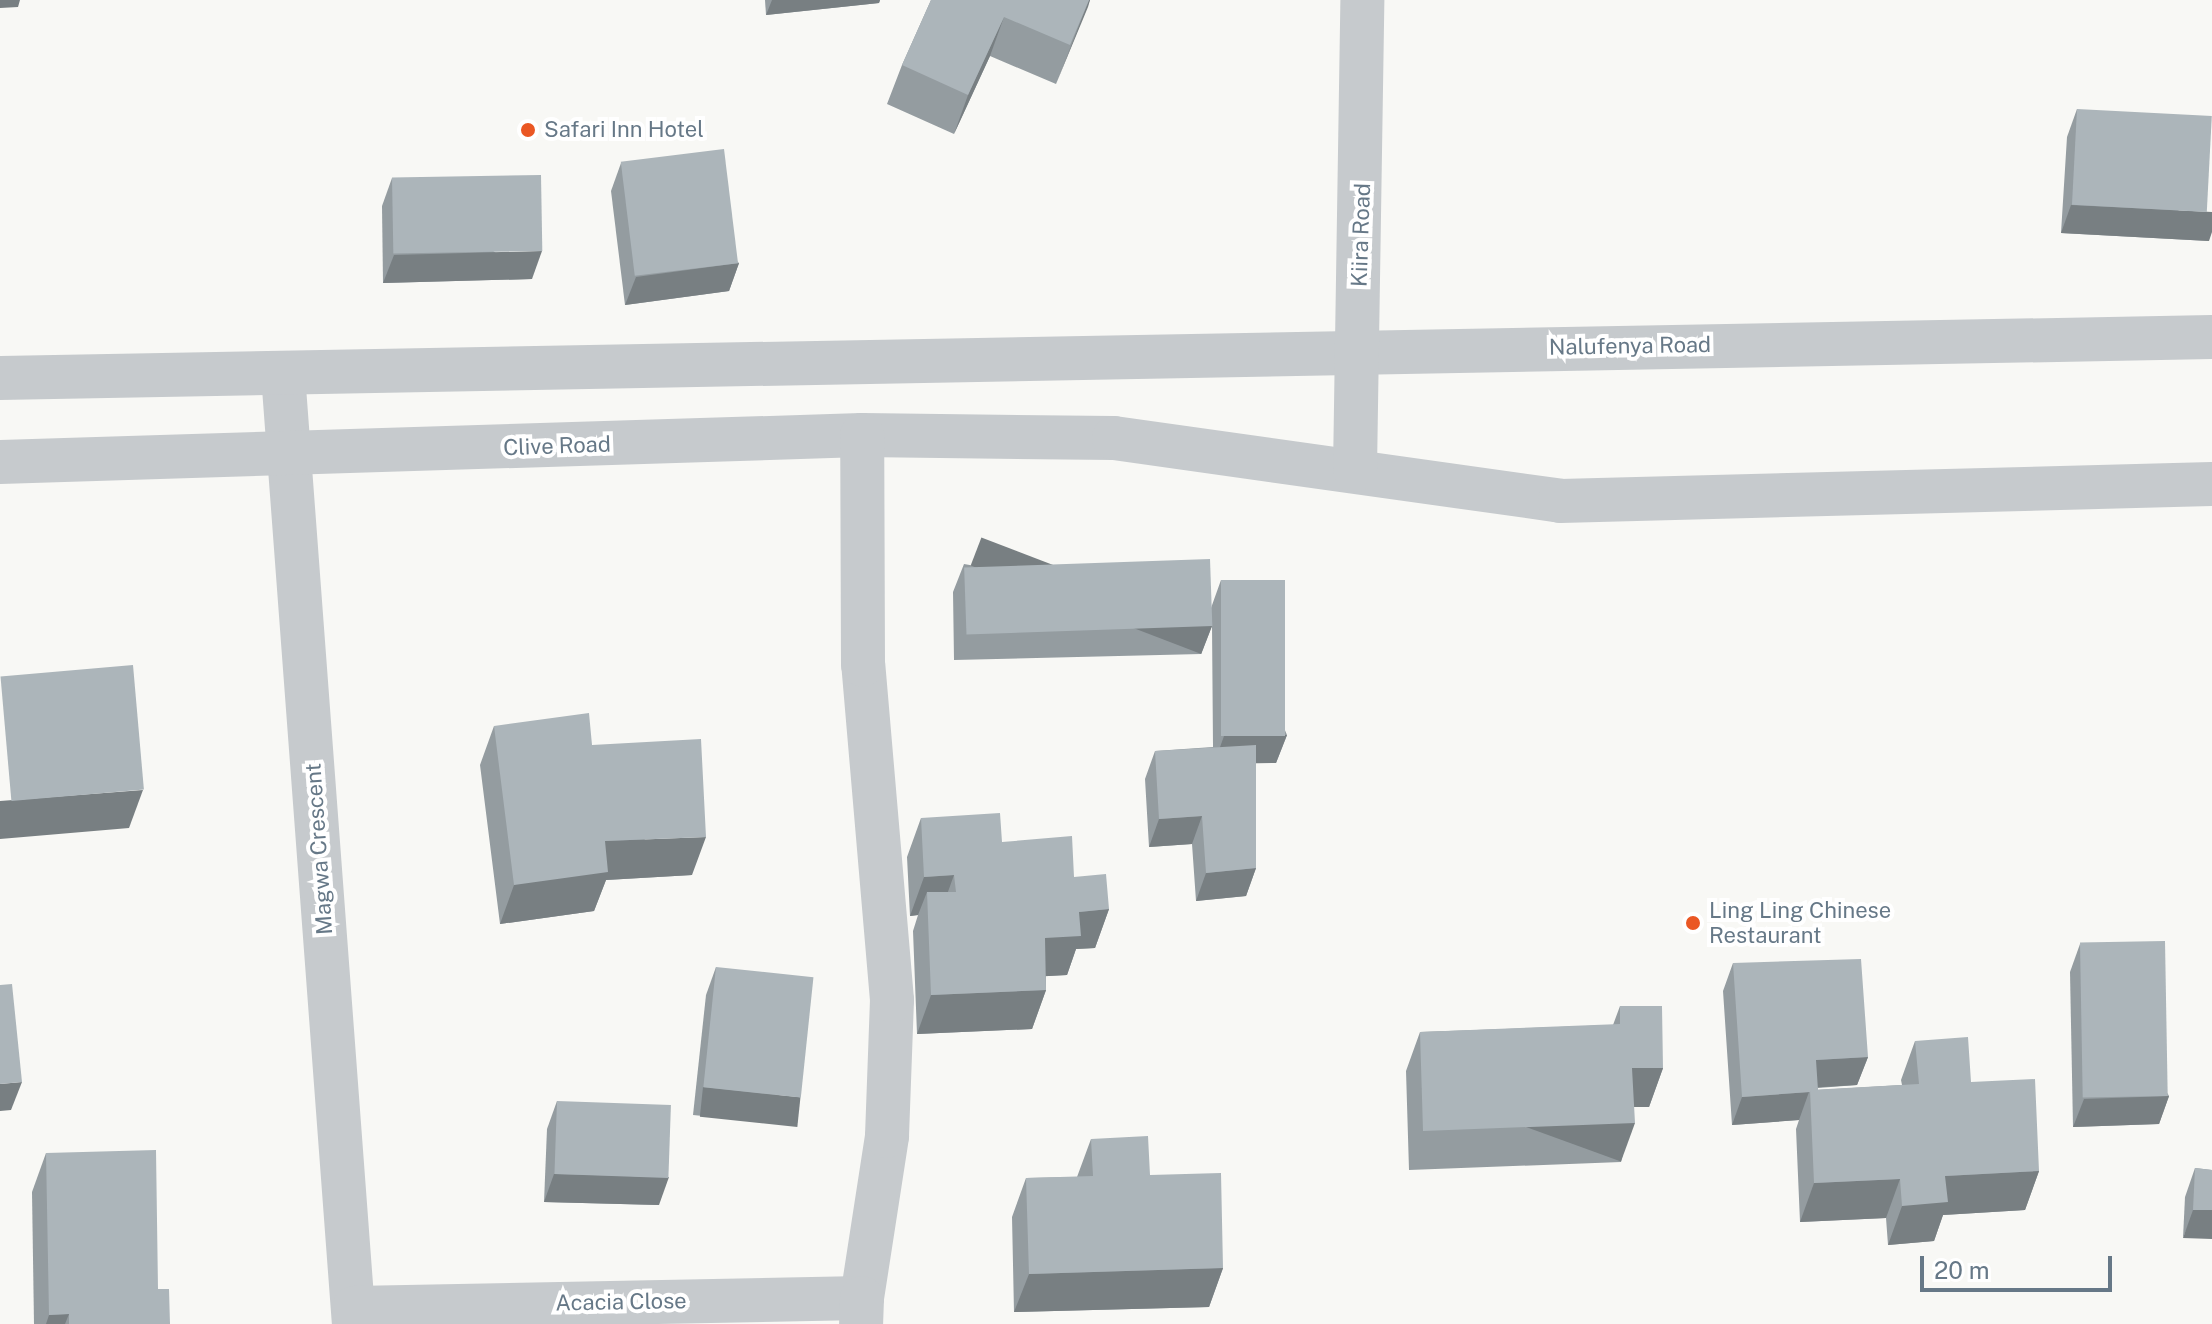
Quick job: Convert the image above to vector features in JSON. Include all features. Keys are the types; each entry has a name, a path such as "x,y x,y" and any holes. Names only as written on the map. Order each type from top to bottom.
{"street":[{"name":"Kiira Road","path":"1355,470 1362,0"},
{"name":"Nalufenya Road","path":"283,374 1047,353 2212,337"},
{"path":"0,378 283,374"},
{"name":"Magwa Crescent","path":"283,374 354,1316"},
{"name":"Clive Road","path":"0,462 289,456 862,435 1114,438 1355,470"},
{"path":"862,435 863,665 892,1000 887,1136 862,1311"},
{"path":"1355,470 1560,501 2212,484"},
{"name":"Acacia Close","path":"354,1316 862,1311"}],"building":[{"path":"931,0 1089,0 1070,45 1004,17 968,95 902,65"},
{"path":"2077,109 2212,116 2207,212 2072,205"},
{"path":"724,149 738,263 635,276 621,162"},
{"path":"541,175 542,251 393,254 392,178"},
{"path":"1210,559 1212,626 966,635 964,568"},
{"path":"1221,580 1285,580 1285,736 1221,736"},
{"path":"133,665 144,790 11,801 1,677"},
{"path":"589,713 592,745 701,739 706,837 605,841 608,872 514,885 494,726"},
{"path":"1256,745 1256,868 1206,873 1202,816 1159,819 1155,751"},
{"path":"1000,813 1002,842 1072,836 1074,877 1106,874 1109,909 1079,912 1081,936 1045,938 1046,990 931,995 927,892 956,892 954,875 924,877 921,818"},
{"path":"2165,941 2168,1096 2083,1097 2080,942"},
{"path":"1861,959 1868,1057 1816,1060 1818,1090 1742,1097 1733,963"},
{"path":"716,967 813,977 801,1098 703,1087"},
{"path":"12,984 22,1082 0,1084 0,985"},
{"path":"1620,1006 1662,1006 1663,1068 1632,1068 1635,1123 1423,1131 1420,1032 1620,1024"},
{"path":"1968,1037 1971,1082 2035,1079 2039,1171 1945,1176 1948,1202 1902,1206 1900,1179 1814,1183 1810,1090 1919,1084 1915,1041"},
{"path":"557,1101 671,1105 668,1178 554,1174"},
{"path":"1148,1136 1150,1175 1221,1173 1223,1268 1029,1274 1026,1178 1093,1176 1091,1139"},
{"path":"156,1150 158,1289 169,1289 170,1324 69,1324 69,1314 49,1315 46,1153"},
{"path":"2195,1168 2212,1170 2212,1210 2193,1210"}],"place":[{"name":"Safari Inn Hotel","path":"528,130"},
{"name":"Ling Ling Chinese Restaurant","path":"1693,923"}]}
